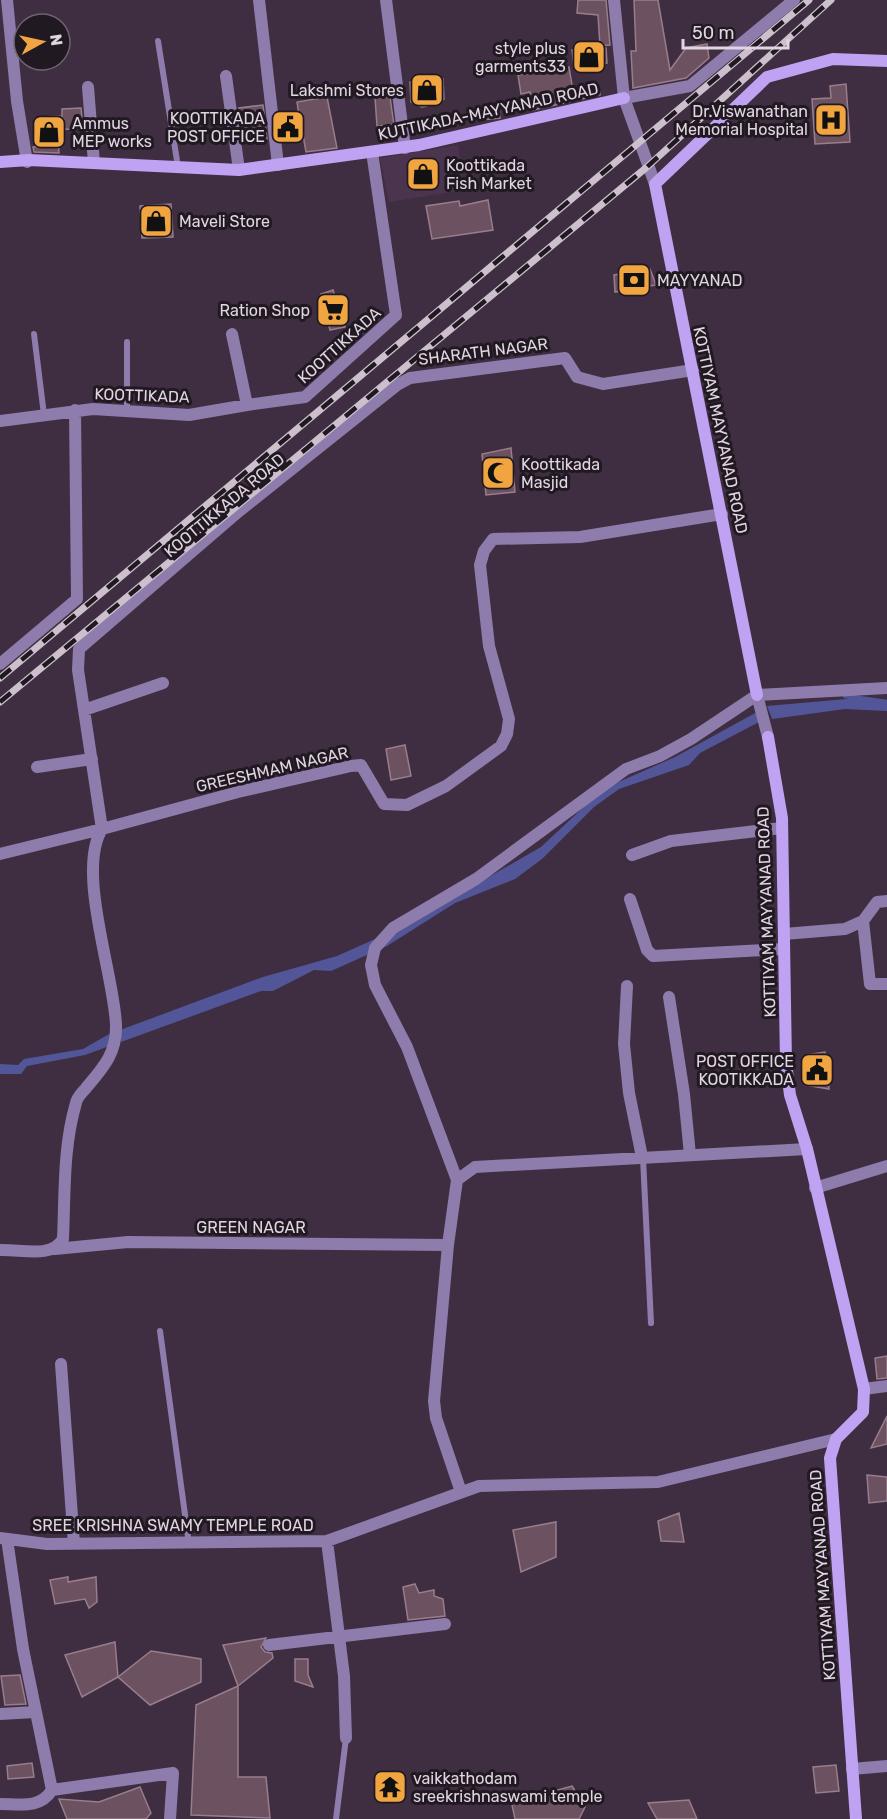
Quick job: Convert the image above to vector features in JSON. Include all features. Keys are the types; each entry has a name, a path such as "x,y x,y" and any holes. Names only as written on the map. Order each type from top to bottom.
{"main road":[{"path":"655,184 767,77 833,59 887,61"},
{"name":"KUTTIKADA-MAYYANAD ROAD","path":"0,162 239,170 405,148 624,99"},
{"name":"KOTTIYAM MAYYANAD ROAD","path":"655,184 758,695"},
{"name":"KOTTIYAM MAYYANAD ROAD","path":"768,737 782,828 790,1095 807,1149 864,1389 863,1412 836,1439 830,1458 856,1819"}],"street":[{"path":"7,0 17,101 27,162"},
{"path":"259,0 278,165"},
{"path":"386,0 405,148"},
{"name":"KOTTIYAM MAYYANAD ROAD","path":"614,0 624,99 655,184"},
{"path":"624,99 690,86 794,0"},
{"path":"226,76 239,170"},
{"path":"88,87 94,164"},
{"name":"KOOTTIKKADA","path":"247,405 306,397 396,315 372,152"},
{"path":"232,334 247,405"},
{"name":"SHARATH NAGAR","path":"410,378 565,358 577,377 603,384 693,370"},
{"name":"KOOTTIKKADA ROAD","path":"84,710 78,670 79,649 238,512 410,378"},
{"name":"KOOTTIKADA","path":"0,421 75,410 189,415 247,405"},
{"path":"0,664 77,599 75,410"},
{"name":"GREESHMAM NAGAR","path":"102,829 237,792 361,765 384,804 407,805 423,798 463,775 501,746 507,734 509,719 489,646 480,565 484,551 493,539 580,537 722,514"},
{"path":"0,1250 49,1251 55,1249 63,1239 66,1144 76,1100 113,1054 116,1039 113,998 100,929 92,854 95,840 102,829 84,710 163,683"},
{"path":"461,1492 434,1410 448,1245 457,1180 407,1047 375,986 371,964 375,948 393,928 476,879 626,769 660,756 691,739 758,695 887,688"},
{"name":"KOTTIYAM MAYYANAD ROAD","path":"758,695 768,737"},
{"path":"37,767 92,759"},
{"path":"632,855 671,841 782,828"},
{"path":"0,854 102,829"},
{"path":"630,899 647,950 653,956 784,950"},
{"path":"784,934 845,929 862,921 877,902 887,901"},
{"path":"862,921 870,984 887,984"},
{"path":"627,986 624,1044 628,1084 642,1157"},
{"path":"669,997 684,1094 690,1155"},
{"path":"457,1180 475,1167 807,1149"},
{"path":"815,1188 887,1166"},
{"name":"GREEN NAGAR","path":"55,1249 128,1242 448,1245"},
{"path":"62,1364 74,1544"},
{"path":"864,1389 887,1386"},
{"name":"SREE KRISHNA SWAMY TEMPLE ROAD","path":"3,1538 74,1544 189,1545 327,1541 479,1486 658,1482 836,1439"},
{"path":"3,1538 52,1790"},
{"path":"327,1541 344,1676 346,1738"},
{"path":"269,1645 445,1624"},
{"path":"0,1714 35,1712"},
{"path":"852,1769 887,1766"},
{"path":"0,1804 36,1804 46,1798 52,1790 173,1773 170,1819"}],"lane":[{"path":"158,40 178,168"},
{"path":"34,334 44,415"},
{"path":"127,342 128,411"},
{"path":"642,1157 651,1323"},
{"path":"160,1330 189,1545"},
{"path":"336,1819 346,1738"}],"shaded area":[{"name":"Koottikada Fish Market","path":"458,145 464,190 389,202 380,158"}],"water":[{"path":"858,698 887,702 887,711 845,709 772,719 767,706"},
{"path":"757,712 759,722 700,753 689,765 619,789 594,807 542,859 515,879 455,903 387,946 331,971 314,970 273,991 261,991 121,1042 120,1030 263,977 337,956 402,927 541,847 603,789 675,757"},
{"path":"111,1033 112,1045 85,1055 27,1066 21,1074 0,1074 0,1064 18,1065 24,1059 83,1049"}],"building":[{"path":"578,0 606,0 610,45 600,46 598,15 577,13"},
{"path":"634,0 658,0 670,70 686,48 707,44 709,58 686,78 633,88 631,51 636,51"},
{"name":"style plus garments33","path":"606,48 607,63 574,67 572,50"},
{"path":"569,67 573,91 599,88 600,95 533,110 530,92 521,94 518,75"},
{"name":"Lakshmi Stores","path":"443,79 444,99 436,104 428,101 427,106 422,107 411,102 410,82"},
{"name":"Dr.Viswanathan Memorial Hospital","path":"846,84 850,142 815,144 812,99 831,98 830,86"},
{"path":"327,97 337,148 306,152 303,135 283,137 281,119 299,116 297,102"},
{"path":"390,97 394,125 377,126 375,98"},
{"path":"263,105 267,139 244,142 239,108"},
{"path":"499,105 500,118 481,120 480,109"},
{"path":"81,108 83,128 57,130 59,153 34,152 33,147 43,146 41,117 62,116 62,109"},
{"path":"488,200 493,230 432,239 426,206 459,201 460,206"},
{"name":"Maveli Store","path":"171,204 173,237 142,238 140,206"},
{"name":"MAYYANAD","path":"650,269 656,285 615,292 614,275"},
{"name":"Ration Shop","path":"333,290 345,327 330,330 321,294"},
{"name":"Koottikada Masjid","path":"511,448 515,492 486,495 482,454"},
{"path":"405,745 411,776 391,780 386,749"},
{"name":"POST OFFICE KOOTIKKADA","path":"825,1052 829,1089 806,1085 806,1055"},
{"path":"887,1356 887,1378 877,1379 875,1358"},
{"path":"887,1416 887,1444 871,1448"},
{"path":"867,1475 887,1477 887,1501 869,1503"},
{"path":"679,1513 684,1542 661,1541 658,1521"},
{"path":"556,1522 556,1557 521,1572 513,1530"},
{"path":"68,1577 68,1582 96,1577 97,1602 89,1608 85,1599 55,1604 50,1580"},
{"path":"415,1584 419,1593 434,1590 434,1596 443,1599 445,1616 408,1620 403,1587"},
{"path":"266,1638 261,1647 265,1652 272,1653 273,1658 238,1686 223,1645"},
{"path":"115,1642 118,1677 82,1697 65,1655"},
{"path":"151,1651 201,1659 201,1682 150,1705 118,1677"},
{"path":"295,1659 308,1659 308,1675 313,1687 295,1681"},
{"path":"20,1675 26,1704 5,1705 1,1676"},
{"path":"238,1686 238,1777 266,1777 270,1818 191,1815 196,1705"},
{"path":"32,1763 34,1777 8,1779 7,1766"},
{"path":"836,1765 839,1791 816,1793 813,1767"},
{"path":"572,1786 585,1807 579,1819 515,1819 512,1805 521,1800"},
{"path":"140,1787 151,1813 146,1819 67,1819 59,1799 99,1802"},
{"path":"689,1800 697,1819 657,1819 648,1803"}],"waterway":[{"path":"845,696 887,702"}],"railway":[{"path":"0,678 809,0"},
{"path":"0,702 647,167 831,0"}],"place":[{"name":"style plus garments33","path":"589,57"},
{"name":"Lakshmi Stores","path":"427,90"},
{"name":"Dr.Viswanathan Memorial Hospital","path":"831,120"},
{"name":"KOOTTIKADA POST OFFICE","path":"288,127"},
{"name":"Ammus MEP works","path":"49,132"},
{"name":"Koottikada Fish Market","path":"423,174"},
{"name":"Maveli Store","path":"156,221"},
{"name":"MAYYANAD","path":"634,280"},
{"name":"Ration Shop","path":"333,310"},
{"name":"Koottikada Masjid","path":"498,473"},
{"name":"POST OFFICE KOOTIKKADA","path":"817,1070"},
{"name":"vaikkathodam sreekrishnaswami temple","path":"390,1787"}]}
